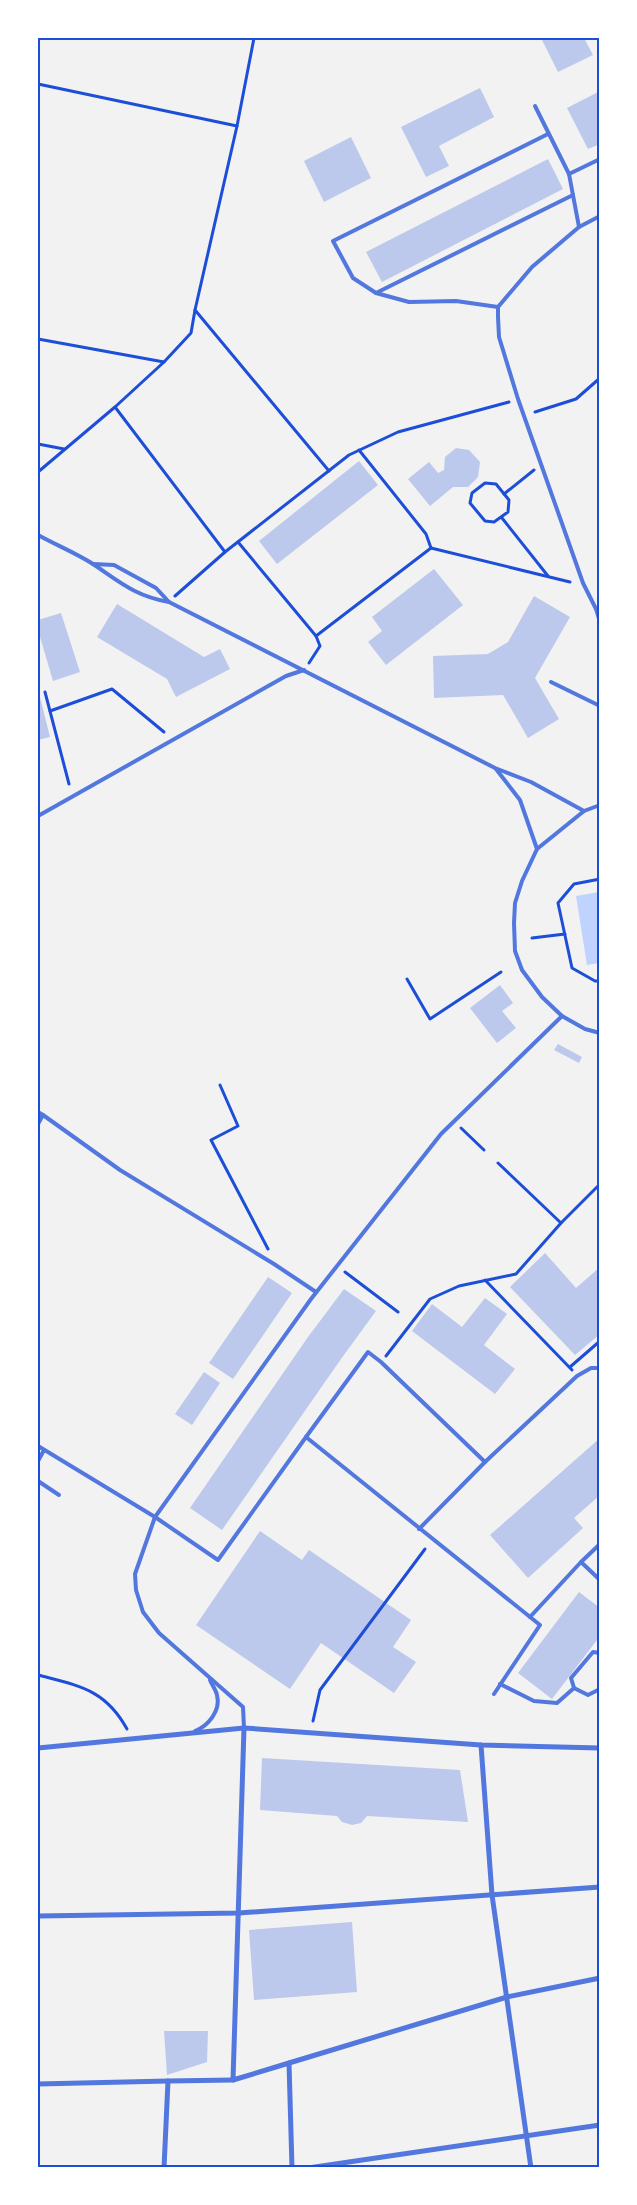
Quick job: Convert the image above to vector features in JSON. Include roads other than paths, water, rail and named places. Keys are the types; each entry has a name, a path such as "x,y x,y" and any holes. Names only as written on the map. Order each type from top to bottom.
{"street":[{"path":"233,2080 244,1728"},
{"path":"38,1748 144,1736 189,1734 244,1728 481,1745 600,1748"},
{"path":"481,1745 492,1895 531,2168"},
{"path":"38,1916 239,1913 600,1887"},
{"path":"38,2084 233,2080 507,1997 600,1978"},
{"path":"289,2063 292,2168"},
{"path":"164,2168 168,2081"},
{"path":"308,2168 600,2126"}],"lane":[{"path":"535,106 569,174 579,227"},
{"path":"498,307 456,301 409,302 376,293 354,278 333,241 548,134"},
{"path":"569,174 600,159"},
{"path":"376,293 573,194"},
{"path":"600,216 579,227 532,267 498,307 499,337 518,399 583,583 598,607 600,622"},
{"path":"38,536 93,564 107,575 132,589 150,598 169,602 495,768 531,782 584,810"},
{"path":"93,564 114,565 156,588 169,602"},
{"path":"38,816 286,676 304,670"},
{"path":"551,682 600,706"},
{"path":"495,768 520,800 537,848"},
{"path":"600,805 584,810 537,848 522,881 515,903 514,923 516,951 522,970 542,997 562,1016 584,1029 600,1033"},
{"path":"244,1728 243,1707 159,1633 143,1612 136,1590 135,1574 154,1517 316,1292 441,1134 562,1016"},
{"path":"38,1112 128,1176 274,1264 316,1292"},
{"path":"38,1124 43,1116"},
{"path":"38,1446 154,1517 218,1560 368,1352 381,1362 485,1462"},
{"path":"419,1529 485,1462 577,1376 591,1368 600,1368"},
{"path":"306,1437 540,1625 494,1694"},
{"path":"38,1461 44,1450"},
{"path":"38,1481 59,1495"},
{"path":"530,1617 600,1544"},
{"path":"581,1562 600,1580"},
{"path":"574,1688 571,1678 593,1652 600,1652"},
{"path":"189,1734 206,1727 216,1710 218,1697 209,1678"},
{"path":"500,1684 534,1701 557,1703 574,1688"},
{"path":"574,1688 588,1694 600,1689"}],"water":[{"path":"599,892 599,963 587,965 576,896"}]}
